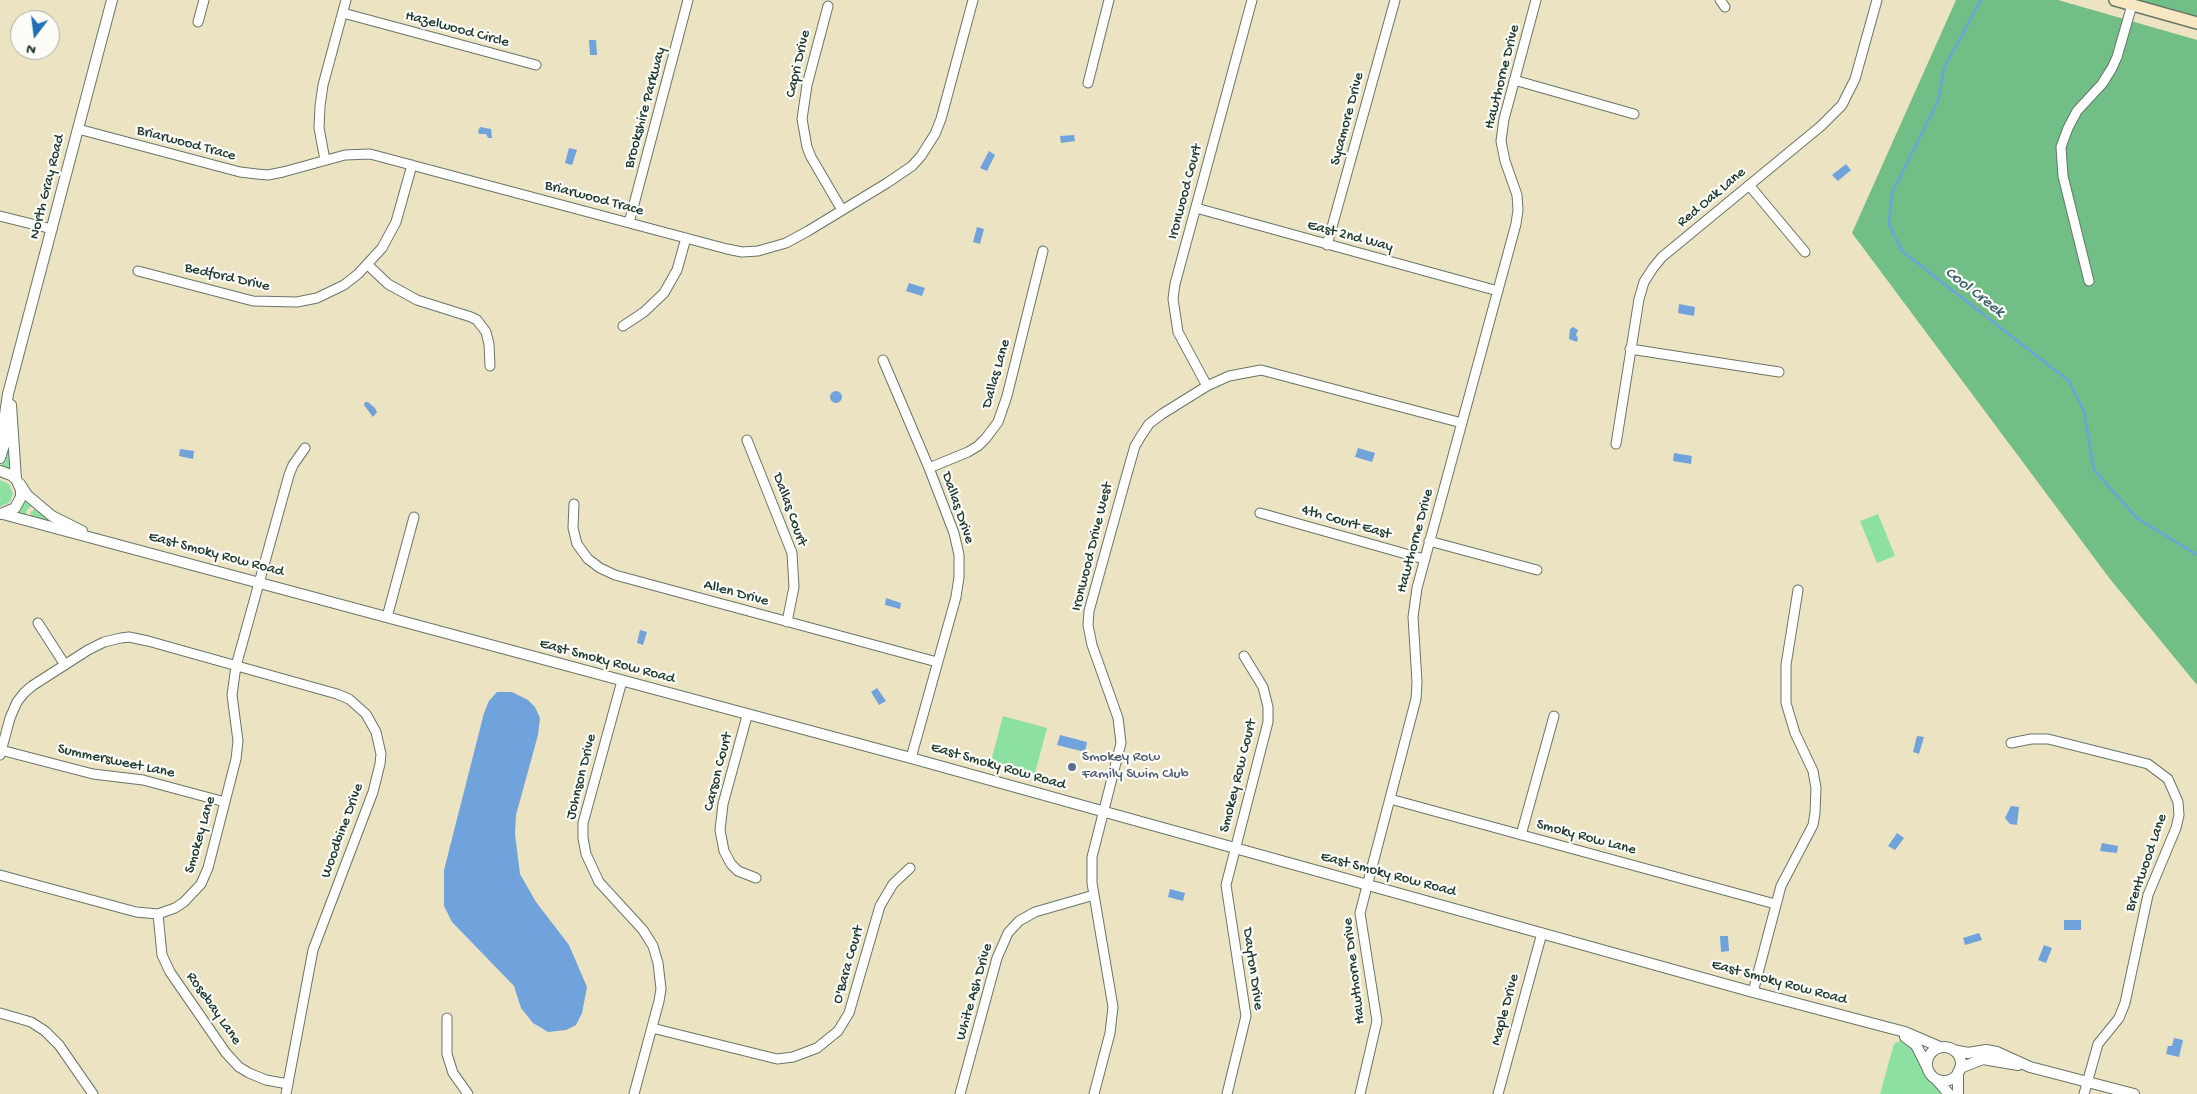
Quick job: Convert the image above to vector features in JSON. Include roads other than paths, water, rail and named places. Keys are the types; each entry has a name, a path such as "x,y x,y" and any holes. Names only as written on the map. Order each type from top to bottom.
{"main road":[{"path":"2115,0 2197,23"}],"street":[{"name":"North Gray Road","path":"0,458 4,445 5,407 112,0"},
{"path":"198,22 204,0"},
{"path":"325,160 319,128 320,106 323,85 346,0"},
{"name":"Brookshire Parkway","path":"629,223 688,0"},
{"name":"Briarwood Trace","path":"78,129 248,173 268,175 357,153 384,157 727,249 742,252 758,251 786,243 912,166 929,145 941,119 973,0"},
{"path":"1088,83 1110,0"},
{"name":"Ironwood Court","path":"1207,386 1178,332 1173,310 1175,284 1252,0"},
{"name":"Sycamore Drive","path":"1327,245 1394,0"},
{"name":"Hawthorne Drive","path":"1360,1094 1377,1022 1360,914 1416,699 1417,682 1413,639 1414,602 1424,559 1516,224 1518,210 1517,195 1505,161 1502,141 1504,119 1536,0"},
{"name":"Red Oak Lane","path":"1616,444 1638,299 1644,282 1662,257 1821,126 1842,105 1855,79 1877,0"},
{"path":"2089,281 2063,176 2061,146 2077,111 2102,84 2114,63 2132,5"},
{"name":"Capri Drive","path":"828,6 807,85 802,119 809,152 842,210"},
{"name":"Hazelwood Circle","path":"343,13 536,65"},
{"path":"1514,80 1634,114"},
{"name":"Bedford Drive","path":"138,271 253,301 277,303 317,298 344,285 368,264 382,248 402,204 412,165"},
{"path":"1748,185 1805,252"},
{"name":"East 2nd Way","path":"1196,208 1498,292"},
{"path":"0,216 52,229"},
{"path":"623,326 656,303 664,293 677,270 686,238"},
{"name":"Dallas Lane","path":"929,468 978,446 998,422 1007,396 1043,251"},
{"path":"368,264 388,284 417,300 476,320 486,332 489,344 490,366"},
{"path":"1630,350 1779,372"},
{"name":"Dallas Drive","path":"883,360 929,468 954,533 959,570 956,597 911,758"},
{"name":"Ironwood Drive West","path":"1094,1094 1110,1033 1113,1007 1094,895 1092,857 1121,743 1121,732 1111,696 1092,645 1088,625 1090,611 1135,446 1149,424 1207,386 1229,376 1262,370 1462,423"},
{"name":"North Gray Road","path":"2,514 10,512 19,503 21,497 11,425 12,382"},
{"name":"Dallas Court","path":"747,440 792,554 794,588 786,622"},
{"name":"Smokey Lane","path":"0,875 136,912 158,914 175,908 184,902 201,884 208,868 238,741 232,695 236,666 289,475 293,465 305,448"},
{"path":"0,471 12,475 27,495 52,516 96,538"},
{"name":"Allen Drive","path":"574,504 573,528 577,544 588,559 600,568 615,575 937,662"},
{"name":"4th Court East","path":"1260,513 1424,559"},
{"path":"2,514 70,533 96,538"},
{"path":"387,617 414,517"},
{"name":"East Smoky Row Road","path":"96,538 747,716 911,758 1753,992 1905,1032 1940,1047"},
{"path":"1430,541 1537,570"},
{"path":"1753,992 1775,904 1785,876 1813,824 1816,800 1813,771 1795,733 1786,703 1786,665 1798,590"},
{"path":"38,623 66,665"},
{"name":"Woodbine Drive","path":"1,752 17,702 32,686 104,642 130,637 338,694 349,699 359,707 372,722 379,744 380,764 373,792 314,950 286,1094"},
{"name":"Smokey Row Court","path":"1235,848 1268,722 1268,707 1263,688 1244,656"},
{"name":"Johnson Drive","path":"622,681 583,823 583,838 586,854 599,882 643,930 653,946 658,963 661,989 634,1094"},
{"name":"Carson Court","path":"747,716 723,804 720,830 724,851 731,864 738,871 756,878"},
{"path":"1521,835 1554,716"},
{"name":"Brentwood Lane","path":"2011,743 2031,739 2048,739 2148,764 2168,779 2178,802 2179,814 2176,828 2148,895 2125,1003 2119,1018 2100,1040 2084,1094"},
{"name":"Summersweet Lane","path":"1,752 93,774 143,780 225,802"},
{"name":"Smoky Row Lane","path":"1390,799 1775,904"},
{"name":"Dayton Drive","path":"1227,1094 1246,1016 1226,892 1235,848"},
{"name":"O'Bara Court","path":"652,1028 777,1059 793,1058 817,1048 838,1031 849,1013 880,906 893,884 910,868"},
{"name":"White Ash Drive","path":"960,1094 997,958 1008,933 1019,921 1035,912 1094,895"},
{"name":"Rosebay Lane","path":"158,914 162,955 170,972 226,1053 239,1067 249,1073 266,1080 288,1084"},
{"name":"Maple Drive","path":"1498,1094 1542,933"},
{"path":"0,1013 31,1022 45,1031 59,1045 93,1094"},
{"path":"447,1018 446,1054 453,1073 468,1094"},
{"name":"East Smoky Row Road","path":"1891,1029 1916,1045 1930,1072 1949,1094"},
{"path":"2024,1065 1997,1052 1986,1050 1968,1053 1940,1047 1929,1055 1930,1072 1946,1080 1959,1070 1983,1059 2024,1065 2134,1094"},
{"path":"1953,1050 1958,1056 1958,1094"}],"water":[{"path":"589,40 596,40 597,55 590,55"},
{"path":"480,127 491,129 492,138 488,138 486,134 479,134"},
{"path":"1074,135 1075,141 1061,143 1060,136"},
{"path":"569,148 577,150 572,165 565,163"},
{"path":"989,151 995,155 987,171 980,168"},
{"path":"1846,164 1851,170 1838,181 1832,175"},
{"path":"977,227 984,229 980,244 973,242"},
{"path":"909,283 925,288 922,296 906,291"},
{"path":"1679,304 1695,307 1694,316 1678,313"},
{"path":"1573,327 1578,330 1576,335 1578,338 1577,342 1569,339 1570,329"},
{"path":"834,391 838,391 842,397 838,403 834,403 830,399 830,395"},
{"path":"365,402 368,402 375,408 377,412 373,417 364,405"},
{"path":"1358,448 1375,453 1372,462 1355,457"},
{"path":"180,449 194,451 193,459 179,456"},
{"path":"1674,453 1692,456 1691,464 1673,461"},
{"path":"886,598 901,603 900,609 885,605"},
{"path":"640,630 647,632 643,645 637,643"},
{"path":"877,688 886,701 879,705 871,692"},
{"path":"497,692 512,692 528,700 535,707 540,718 538,735 516,815 515,834 520,874 536,902 569,945 587,987 582,1013 576,1025 566,1030 548,1032 533,1023 521,1008 514,986 452,922 444,906 444,870 484,713 489,701"},
{"path":"1060,735 1087,742 1085,752 1057,745"},
{"path":"1917,736 1924,737 1919,754 1913,752"},
{"path":"2011,806 2019,807 2017,825 2010,824 2005,818"},
{"path":"1897,833 1904,838 1895,850 1888,846"},
{"path":"2102,843 2118,846 2117,853 2100,851"},
{"path":"1170,889 1185,893 1183,901 1168,897"},
{"path":"2064,920 2081,920 2081,930 2064,930"},
{"path":"1979,933 1982,940 1965,945 1963,938"},
{"path":"1720,936 1728,936 1729,951 1721,952"},
{"path":"2044,945 2052,948 2046,963 2038,960"},
{"path":"2174,1038 2183,1040 2179,1057 2166,1054 2168,1046 2172,1046"}],"waterway":[{"name":"Cool Creek","path":"1981,0 1944,68 1938,101 1892,193 1889,224 1902,251 2069,381 2084,411 2094,470 2137,518 2197,555"}],"place":[{"name":"Smokey Row Family Swim Club","path":"1072,767"}]}
